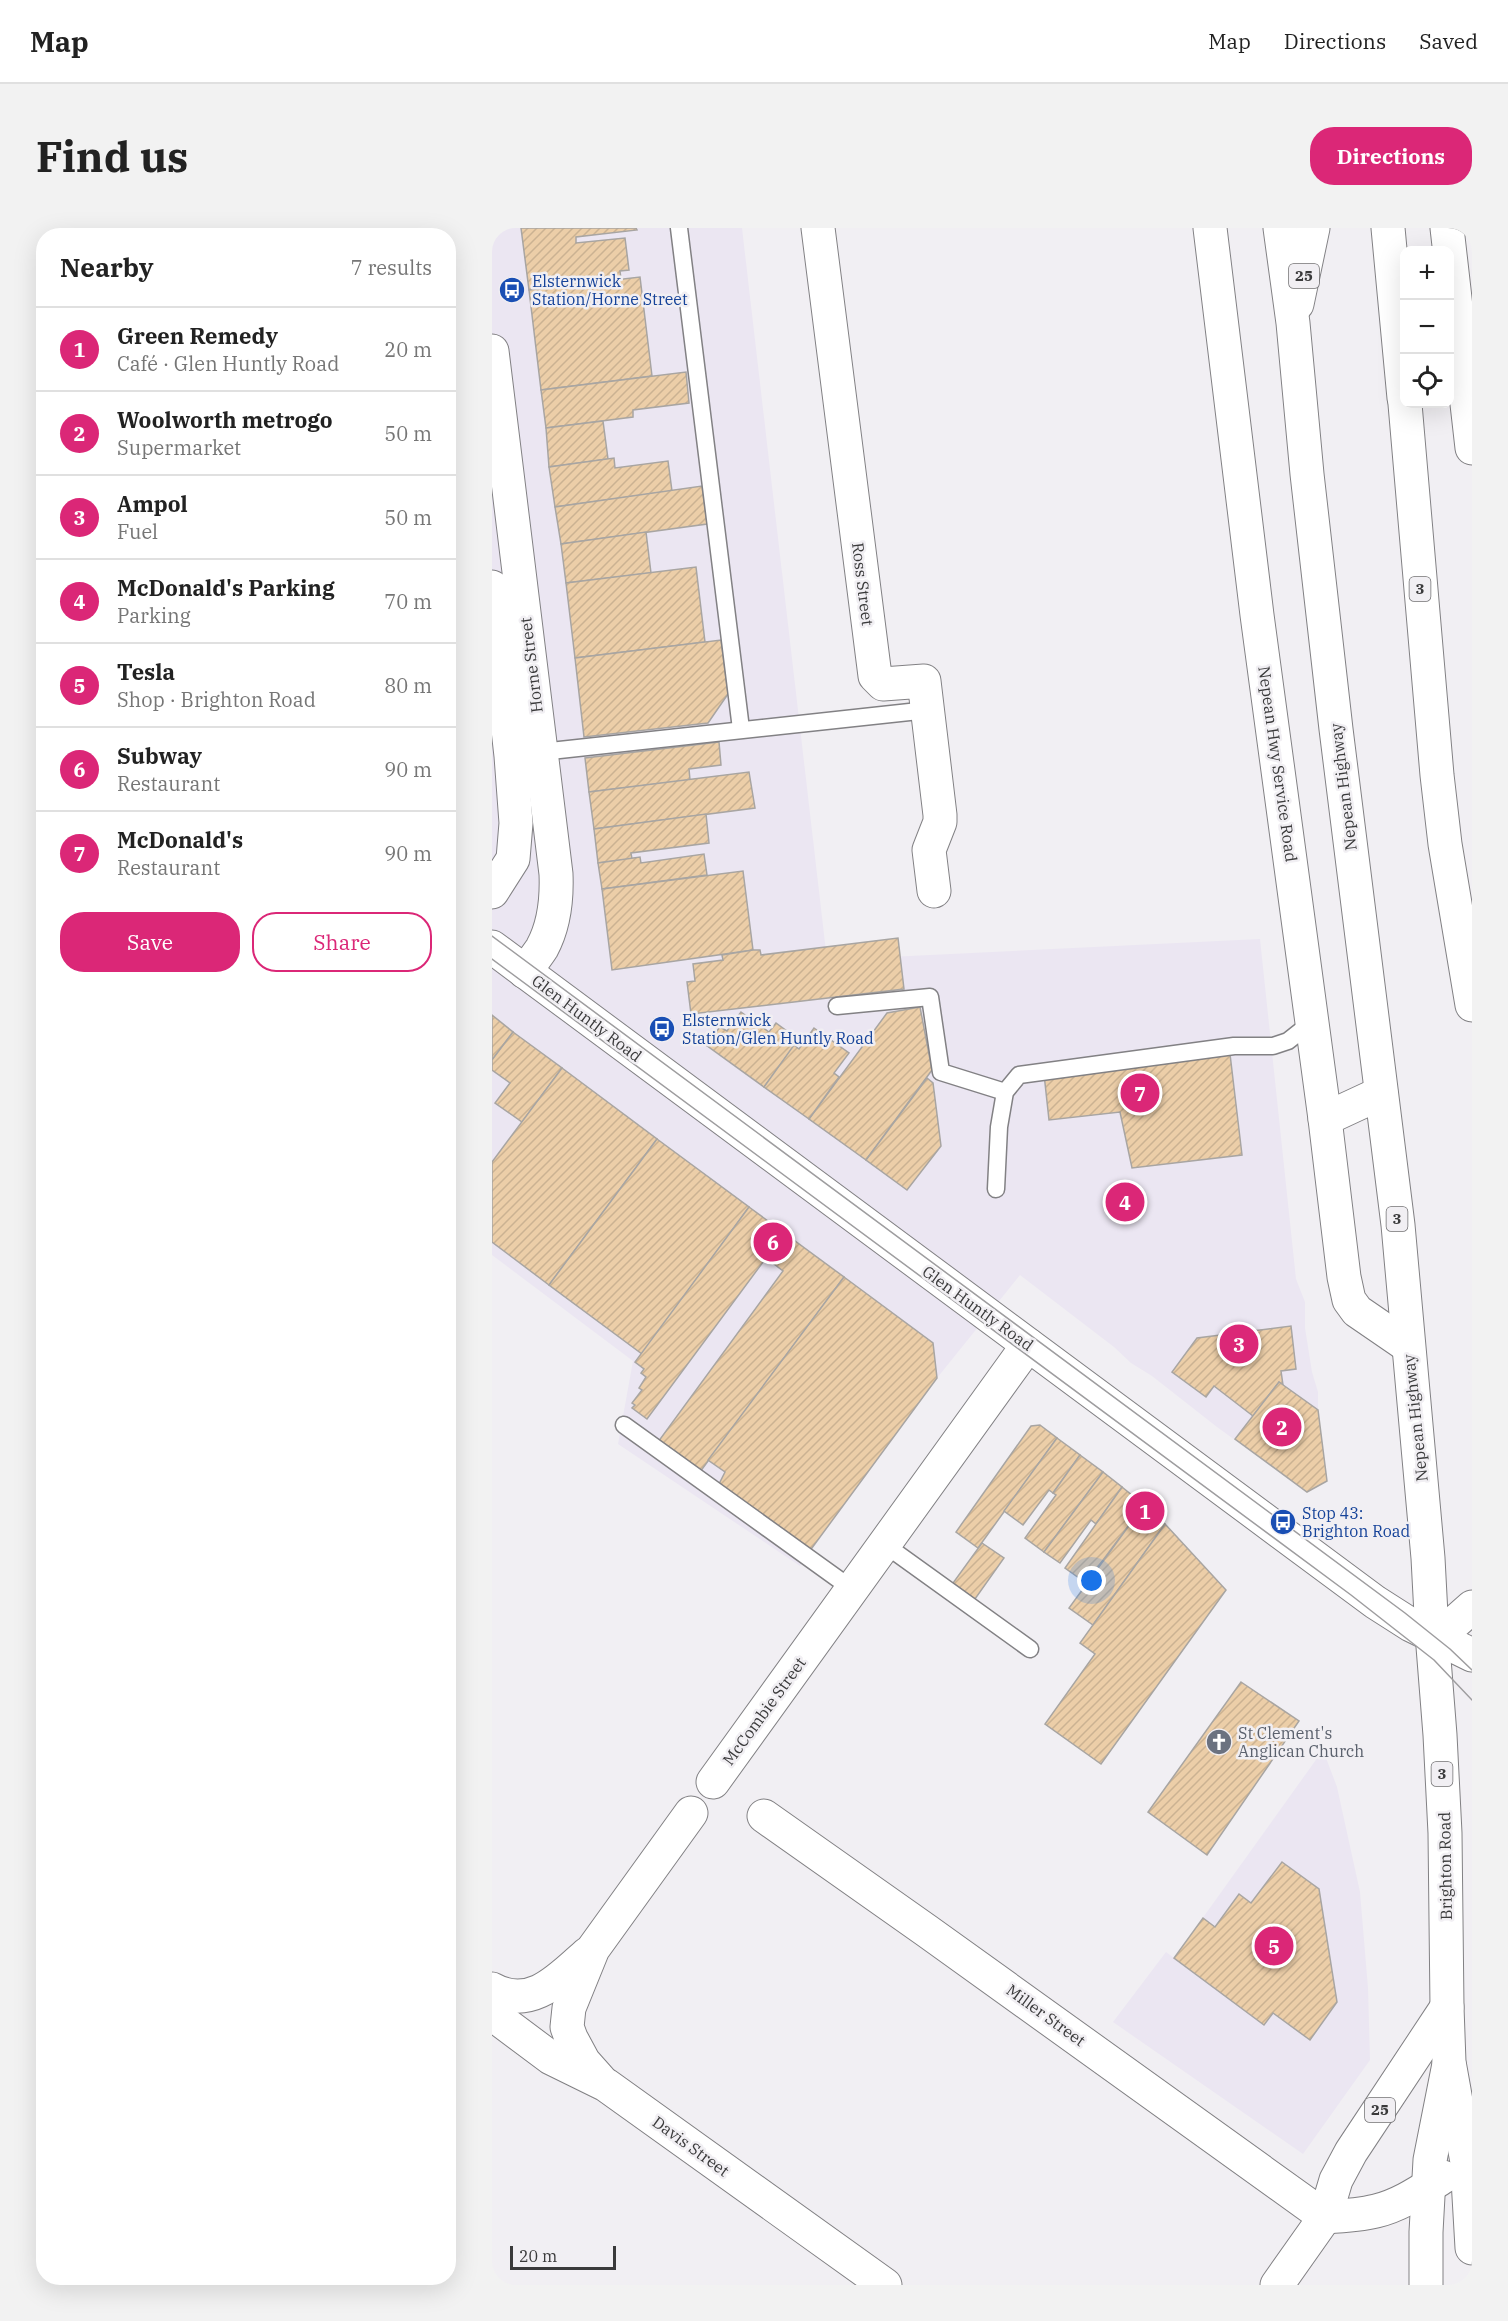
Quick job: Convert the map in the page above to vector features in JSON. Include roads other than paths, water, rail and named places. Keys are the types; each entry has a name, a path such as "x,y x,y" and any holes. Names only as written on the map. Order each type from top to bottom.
{"main road":[{"name":"Ross Street","path":"818,228 875,676 883,684 924,681 940,815 940,822 929,844 934,891"},
{"name":"Nepean Hwy Service Road","path":"1210,228 1257,615 1344,1277 1349,1300"},
{"name":"Nepean Highway","path":"1280,228 1293,323 1308,486 1332,694 1398,1225 1434,1636"},
{"name":"25","path":"1293,323 1313,228"},
{"path":"1388,228 1400,356"},
{"path":"1447,228 1472,448"},
{"name":"Horne Street","path":"492,351 505,560 526,754 514,852 508,869 492,892"},
{"name":"3","path":"1405,408 1437,775 1445,844 1471,997"},
{"name":"Horne Street","path":"492,587 526,754 556,873 556,902 542,947 525,972"},
{"name":"Glen Huntly Road","path":"492,947 1375,1602 1434,1636 1472,1654"},
{"path":"1325,1119 1381,1093"},
{"name":"Nepean Highway","path":"1349,1300 1367,1319 1408,1346"},
{"name":"McCombie Street","path":"713,1782 1028,1345"},
{"path":"1434,1636 1472,1607"},
{"name":"Brighton Road","path":"1434,1636 1445,1833 1446,2007 1449,2062 1469,2161 1472,2248"},
{"name":"McCombie Street","path":"606,2085 581,2057 571,2038 567,2027 570,2008 593,1949 691,1813"},
{"name":"Miller Street","path":"764,1816 947,1944 1325,2217"},
{"path":"492,1989 513,1997 541,1992 593,1949"},
{"name":"25","path":"1277,2285 1325,2217 1336,2180 1351,2152 1446,2007"},
{"name":"Davis Street","path":"492,2014 551,2058 606,2085 885,2285"},
{"name":"Brighton Road","path":"1426,2285 1430,2160 1449,2062"},
{"path":"1325,2217 1375,2211 1399,2203 1469,2161"}],"lane":[{"path":"679,228 741,729"},
{"path":"526,754 928,710"},
{"path":"837,1006 930,997 941,1072 1005,1092"},
{"path":"996,1189 999,1127 1005,1092 1019,1075 1234,1046 1273,1046 1288,1041 1312,1022"},
{"path":"624,1425 852,1589"},
{"path":"884,1544 1030,1649"},
{"name":"McCombie Street","path":"691,1813 688,1811 710,1781 713,1782"}],"tram line":[{"path":"492,936 1405,1613 1472,1670"},
{"path":"492,959 1351,1595 1434,1660 1472,1700"}],"place":[{"name":"Elsternwick Station/Horne Street","path":"512,290"},
{"name":"Elsternwick Station/Glen Huntly Road","path":"662,1029"},
{"name":"McDonald's","path":"1140,1093"},
{"name":"McDonald's Parking","path":"1125,1202"},
{"name":"Subway","path":"773,1242"},
{"name":"Ampol","path":"1239,1344"},
{"name":"Woolworth metrogo","path":"1282,1427"},
{"name":"Green Remedy","path":"1145,1511"},
{"name":"Stop 43: Brighton Road","path":"1283,1522"},
{"name":"St Clement's Anglican Church","path":"1219,1742"},
{"name":"Tesla","path":"1274,1946"}]}
